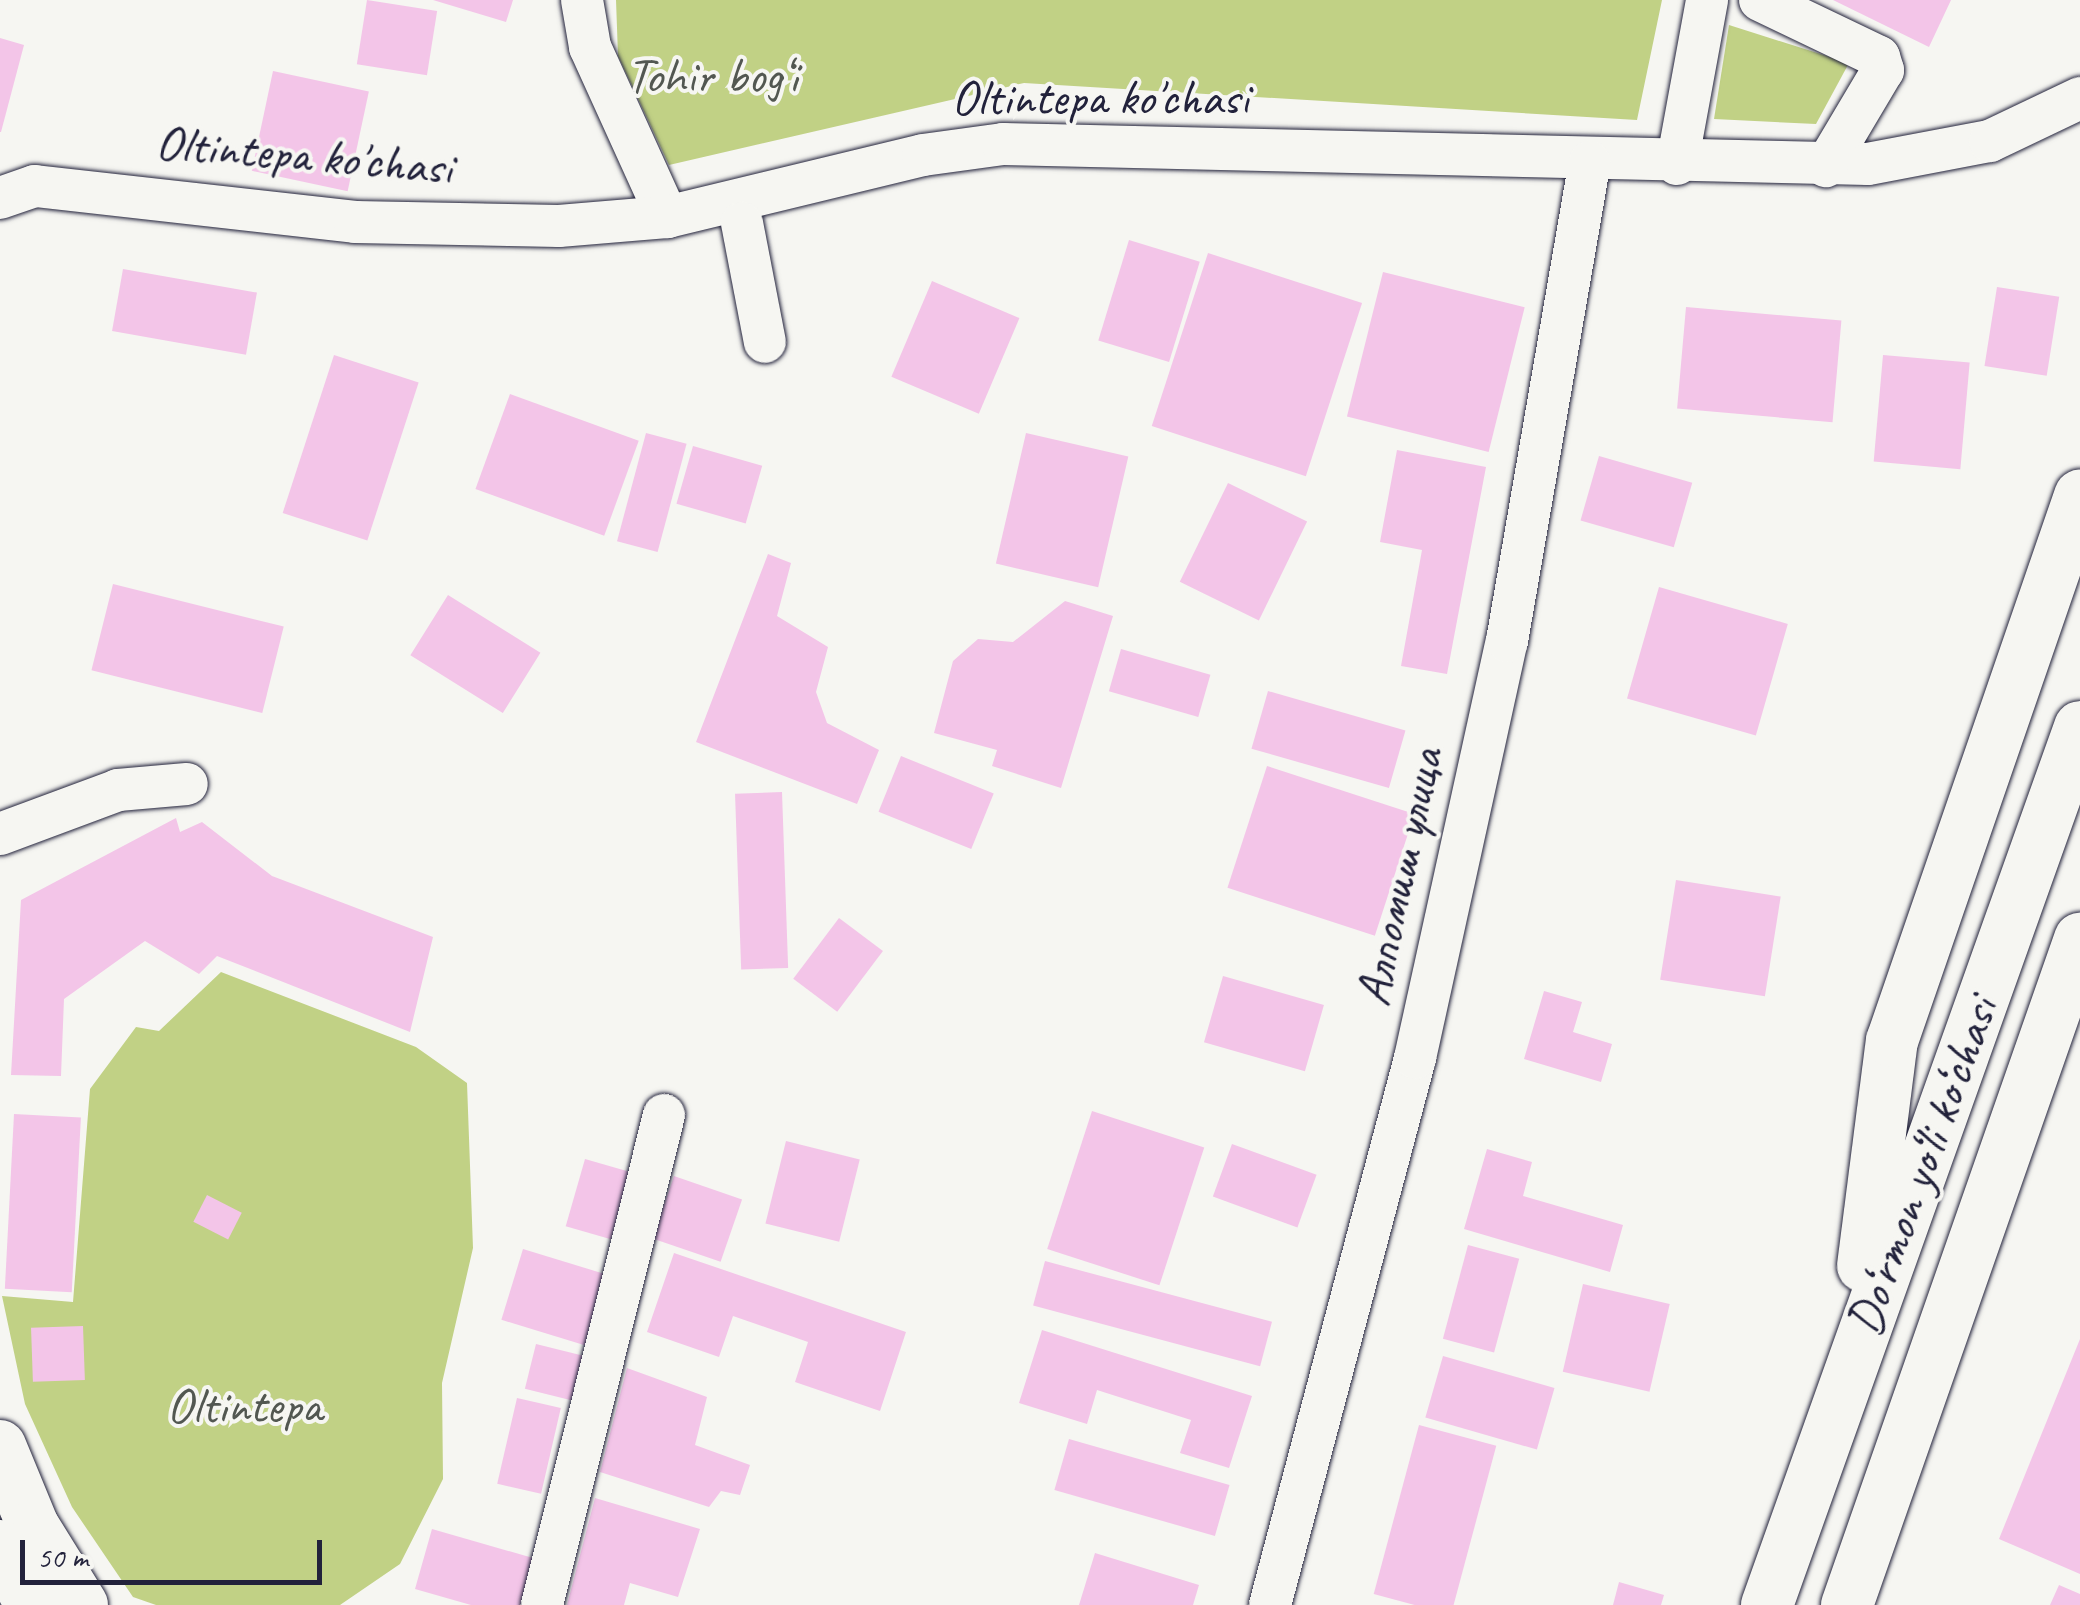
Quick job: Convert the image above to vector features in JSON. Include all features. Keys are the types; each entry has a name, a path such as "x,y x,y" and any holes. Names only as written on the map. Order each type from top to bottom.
{"main road":[{"path":"1851,1364 1892,1041 2080,496"},
{"name":"Do‘rmon yo‘li ko‘chasi","path":"1767,1605 2080,727"},
{"name":"Do‘rmon yo‘li ko‘chasi","path":"1847,1605 2080,939"},
{"path":"0,1446 33,1526 82,1605"},
{"path":"0,1546 31,1605"}],"street":[{"path":"582,0 590,46 668,217"},
{"path":"1677,164 1706,0"},
{"path":"1760,0 1878,57 1883,70 1826,166"},
{"name":"Oltintepa ko'chasi","path":"0,198 35,186 355,222 560,226 668,217 922,155 1003,144 1826,166 1950,152 2017,132 2076,102"},
{"name":"Алпомиш улица","path":"1270,1605 1419,1039 1507,641 1590,162"},
{"path":"742,224 764,342"},
{"path":"0,834 118,790 187,784"},
{"path":"542,1605 664,1115"}],"green space":[{"name":"Tohir bog‘i","path":"616,0 1662,0 1637,120 1024,83 669,165 618,56"},
{"path":"1729,25 1849,63 1816,124 1714,119"},
{"name":"Oltintepa","path":"221,972 416,1047 467,1083 473,1248 442,1383 443,1479 400,1564 340,1605 156,1605 133,1597 72,1507 25,1404 2,1296 73,1302 90,1089 136,1027 159,1031"}],"building":[{"path":"367,0 437,11 427,75 357,64"},
{"path":"433,0 513,0 506,22"},
{"path":"1833,0 1951,0 1929,47"},
{"path":"0,38 24,45 1,132 0,132"},
{"path":"273,71 369,91 348,191 252,171"},
{"path":"1129,240 1200,262 1169,362 1098,340"},
{"path":"1208,253 1362,303 1306,476 1152,426"},
{"path":"123,269 257,293 246,355 112,331"},
{"path":"1383,272 1525,307 1489,452 1347,417"},
{"path":"932,281 1019,318 979,414 891,377"},
{"path":"1997,287 2059,297 2047,376 1984,366"},
{"path":"1686,307 1841,321 1833,422 1677,409"},
{"path":"334,355 419,383 367,540 283,513"},
{"path":"1883,355 1970,363 1960,469 1874,462"},
{"path":"510,394 639,441 604,536 475,489"},
{"path":"646,433 687,444 658,552 617,541"},
{"path":"1026,433 1128,457 1098,587 996,564"},
{"path":"693,446 762,466 746,524 676,504"},
{"path":"1397,450 1486,467 1447,674 1401,666 1422,550 1380,542"},
{"path":"1599,456 1692,483 1674,547 1581,520"},
{"path":"1228,483 1307,522 1259,620 1180,582"},
{"path":"768,554 791,563 777,616 828,647 816,692 827,723 879,750 857,804 696,742"},
{"path":"113,584 284,627 262,713 91,670"},
{"path":"1659,587 1788,624 1756,735 1627,699"},
{"path":"448,595 540,653 503,713 410,655"},
{"path":"1065,601 1113,616 1061,788 992,766 997,750 934,733 953,661 978,639 1013,642"},
{"path":"1121,649 1210,675 1198,717 1109,691"},
{"path":"1268,691 1405,730 1389,788 1251,749"},
{"path":"901,756 994,793 971,849 879,812"},
{"path":"1267,766 1414,814 1375,936 1227,888"},
{"path":"782,792 788,968 741,970 735,794"},
{"path":"176,818 180,832 202,822 272,876 433,937 410,1032 217,956 199,974 145,941 64,999 61,1076 11,1075 21,900"},
{"path":"1676,880 1781,897 1765,996 1660,980"},
{"path":"839,918 883,951 837,1012 793,979"},
{"path":"1223,976 1324,1005 1305,1071 1204,1042"},
{"path":"1544,991 1582,1002 1573,1032 1612,1044 1601,1082 1524,1059"},
{"path":"1092,1111 1204,1147 1159,1285 1047,1249"},
{"path":"14,1114 81,1118 72,1292 5,1289"},
{"path":"786,1141 860,1159 839,1242 765,1223"},
{"path":"1232,1144 1317,1175 1297,1227 1213,1197"},
{"path":"1487,1149 1532,1162 1523,1196 1623,1225 1610,1272 1464,1229"},
{"path":"585,1159 630,1172 611,1239 566,1226"},
{"path":"674,1176 742,1199 721,1262 653,1238"},
{"path":"207,1195 242,1213 228,1239 193,1222"},
{"path":"1468,1245 1519,1259 1494,1352 1443,1339"},
{"path":"523,1249 607,1275 586,1345 501,1320"},
{"path":"674,1253 906,1332 880,1411 795,1382 808,1342 733,1316 719,1357 647,1332"},
{"path":"1045,1261 1272,1322 1260,1366 1033,1305"},
{"path":"1583,1284 1670,1304 1649,1392 1563,1372"},
{"path":"83,1326 85,1380 33,1382 31,1328"},
{"path":"1042,1330 1252,1396 1229,1468 1180,1453 1191,1420 1097,1390 1087,1424 1019,1403"},
{"path":"2080,1339 2080,1574 1999,1539"},
{"path":"536,1344 590,1358 579,1402 525,1389"},
{"path":"1443,1356 1555,1388 1537,1449 1425,1418"},
{"path":"627,1368 707,1397 695,1445 750,1465 740,1495 721,1491 709,1507 600,1472"},
{"path":"517,1398 561,1408 541,1494 497,1484"},
{"path":"1419,1425 1496,1446 1454,1605 1415,1605 1374,1594"},
{"path":"1069,1439 1230,1485 1215,1536 1054,1490"},
{"path":"595,1498 700,1529 678,1597 630,1583 624,1605 567,1605"},
{"path":"432,1529 533,1558 520,1605 471,1605 415,1589"},
{"path":"1095,1553 1199,1585 1193,1605 1079,1605"},
{"path":"1619,1582 1664,1595 1661,1605 1613,1605"},
{"path":"2059,1585 2080,1594 2080,1605 2050,1605"}]}
